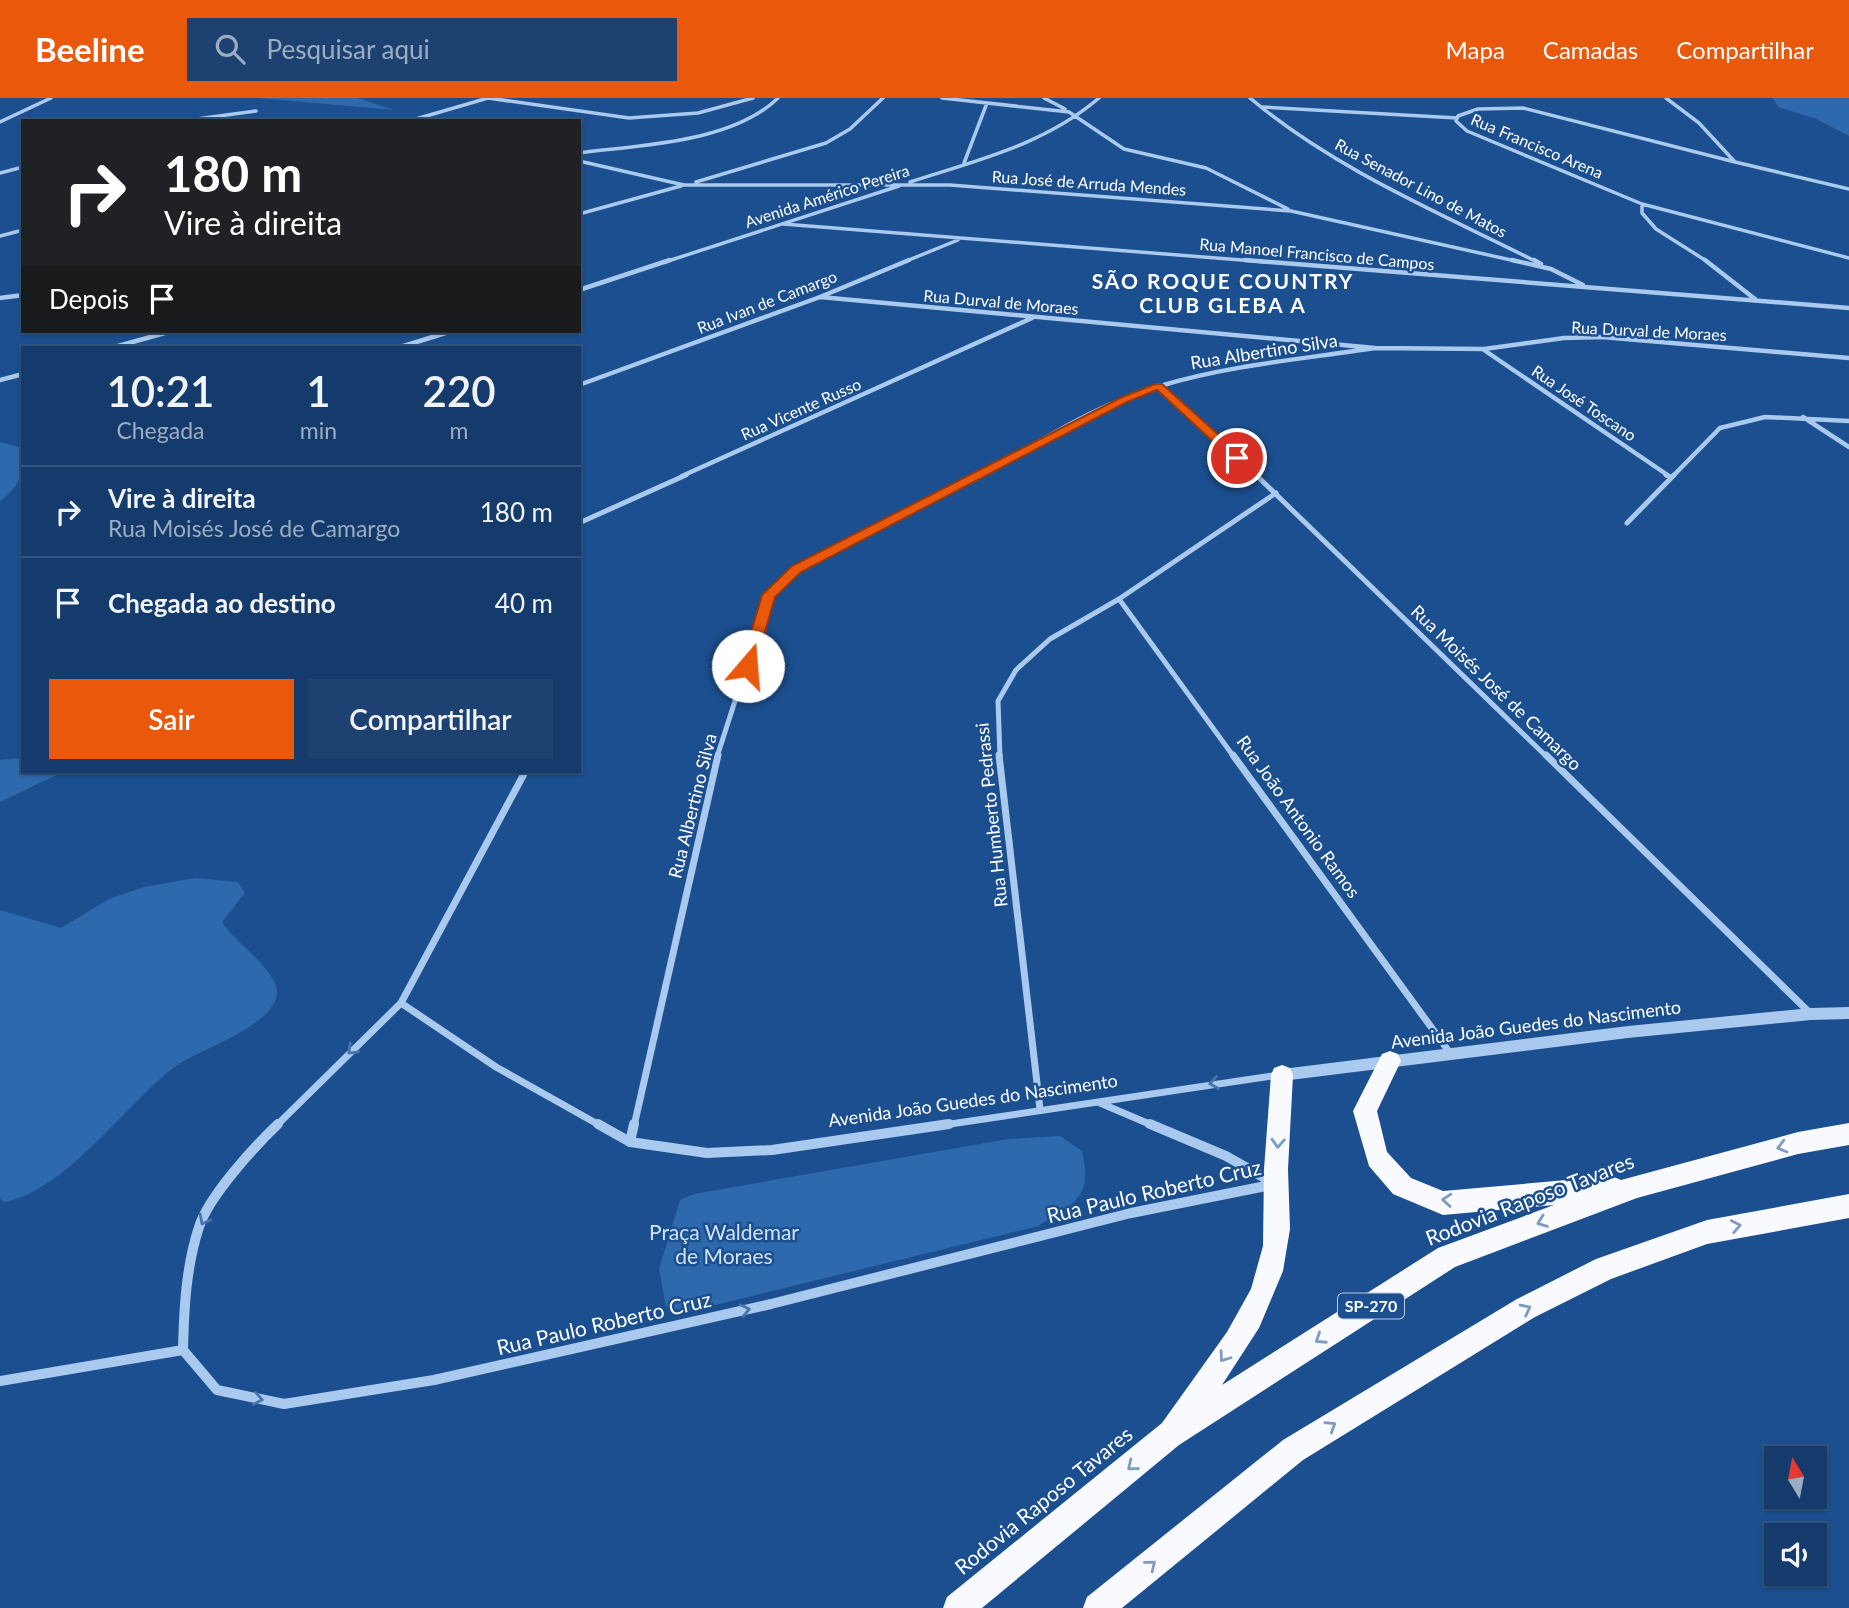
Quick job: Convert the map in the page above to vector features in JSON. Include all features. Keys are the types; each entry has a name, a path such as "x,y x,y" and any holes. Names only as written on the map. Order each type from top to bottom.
{"highway":[{"path":"1390,1061 1366,1111 1377,1158 1402,1186 1443,1203 1637,1186"},
{"path":"1169,1435 1237,1339 1265,1284 1276,1247 1279,1208 1276,1184 1282,1075"},
{"name":"Rodovia Raposo Tavares","path":"958,1608 1169,1435 1447,1257 1637,1186 1798,1143 1849,1134"},
{"path":"1098,1608 1293,1450 1526,1308 1605,1268 1707,1232 1849,1206"}],"street":[{"path":"0,122 51,98"},
{"path":"416,119 488,98 629,118 698,113 753,98"},
{"path":"581,153 703,134 757,115 771,107 778,98"},
{"path":"581,213 826,144 850,129 883,98"},
{"path":"942,98 1069,112"},
{"path":"1044,98 1124,149 1206,168 1291,211"},
{"name":"Avenida Américo Pereira","path":"581,289 1029,142 1079,118 1100,98"},
{"name":"Rua Senador Lino de Matos","path":"1250,98 1378,183 1551,269"},
{"path":"1666,98 1699,124 1735,162"},
{"path":"964,163 987,103"},
{"path":"1261,107 1457,118"},
{"name":"Rua Francisco Arena","path":"1849,189 1523,108 1478,108 1457,118 1459,125 1467,131 1642,204 1849,258"},
{"path":"197,119 256,111"},
{"name":"Rua José de Arruda Mendes","path":"581,162 684,186 905,184 1291,211 1551,269 1588,288"},
{"path":"0,173 21,168"},
{"path":"1642,204 1642,213 1656,229 1725,273 1755,299"},
{"name":"Rua Manoel Francisco de Campos","path":"783,224 1849,308"},
{"path":"0,236 21,231"},
{"name":"Rua Ivan de Camargo","path":"581,384 820,297 962,238"},
{"path":"0,298 21,295"},
{"name":"Rua Durval de Moraes","path":"820,297 1375,348 1484,349 1581,337 1849,358"},
{"name":"Rua Vicente Russo","path":"581,522 1032,317"},
{"path":"118,346 165,333"},
{"path":"403,346 446,333"},
{"name":"Rua Albertino Silva","path":"629,1142 710,780 769,595 797,569 971,481 1096,412 1158,386 1226,370 1375,348"},
{"name":"Rua José Toscano","path":"1484,349 1670,477"},
{"path":"0,380 21,375"},
{"name":"Rua Moisés José de Camargo","path":"1158,386 1276,493 1811,1014"},
{"path":"1802,416 1849,447"},
{"path":"1627,523 1720,428 1765,417 1802,416 1849,421"},
{"name":"Rua Humberto Pedrassi","path":"1040,1109 997,735 998,701 1016,670 1050,639 1119,598 1276,493"},
{"name":"Rua João Antonio Ramos","path":"1119,598 1450,1054"},
{"path":"0,1381 183,1350 184,1293 200,1224 245,1156 401,1003 524,773"},
{"name":"Avenida João Guedes do Nascimento","path":"401,1003 496,1067 629,1142 708,1153 772,1150 1040,1109 1390,1061 1811,1014 1849,1013"},
{"name":"Rua Paulo Roberto Cruz","path":"1099,1102 1226,1156 1276,1184"},
{"name":"Rua Paulo Roberto Cruz","path":"183,1350 217,1390 285,1404 448,1377 771,1304 1132,1213 1276,1184"}],"green space":[{"path":"258,98 358,98 394,110"},
{"path":"1773,98 1849,98 1849,136 1816,119 1778,107"},
{"path":"0,442 21,448 21,475 17,484 0,501"},
{"path":"21,758 21,773 61,773 0,802 0,760"},
{"path":"195,878 238,882 245,893 222,922 270,975 277,992 274,1004 251,1026 173,1068 93,1145 49,1182 27,1195 4,1202 0,1199 0,910 61,928 109,899 144,887"},
{"name":"Praça Waldemar de Moraes","path":"1060,1136 1082,1151 1085,1167 1083,1189 1071,1204 1038,1226 691,1311 666,1307 659,1269 680,1200 694,1194 1008,1139"}],"district":[{"name":"SÃO ROQUE COUNTRY CLUB GLEBA A","path":"1223,294"}],"route":[{"path":"748,666 769,595 797,569 1123,400 1158,386 1237,458"}]}
